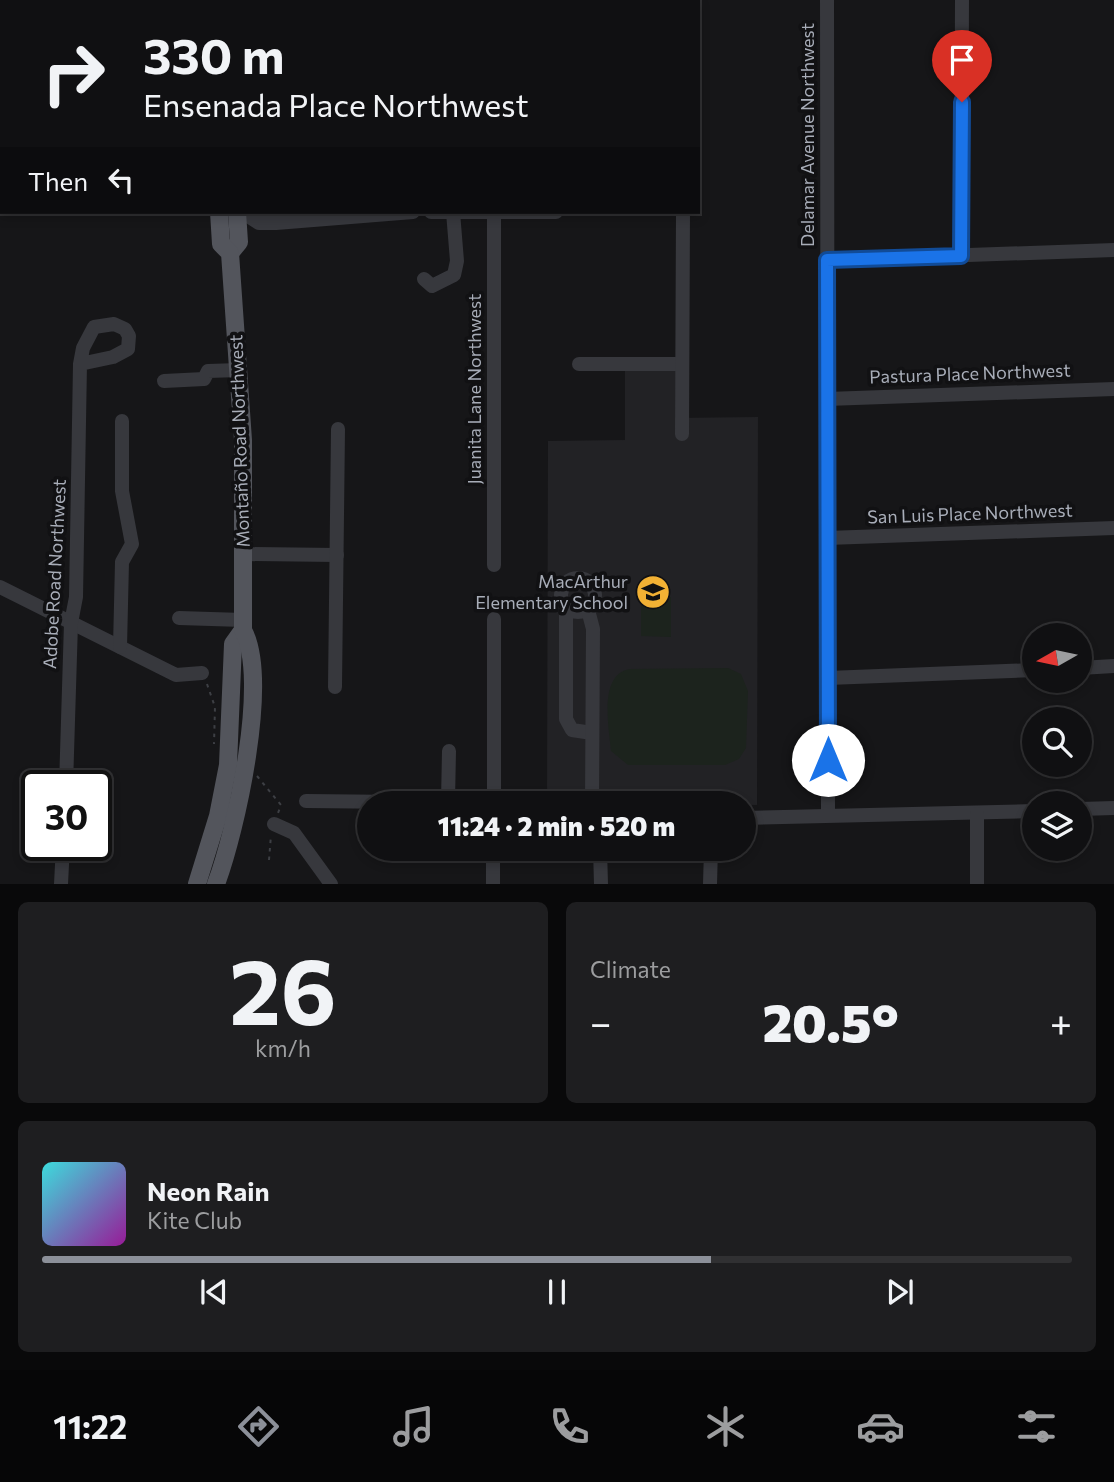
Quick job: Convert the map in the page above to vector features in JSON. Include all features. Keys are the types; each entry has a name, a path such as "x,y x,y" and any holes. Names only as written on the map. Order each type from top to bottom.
{"main road":[{"name":"Montaño Road Northwest","path":"216,884 234,828 247,752 252,645 243,625 239,370 230,253 220,244 219,214"},
{"name":"Montaño Road Northwest","path":"230,253 239,242 240,214"},
{"name":"Montaño Road Northwest","path":"197,884 218,816 228,765 233,644 243,625"}],"street":[{"name":"Delamar Avenue Northwest","path":"827,0 828,816"},
{"path":"961,256 962,0"},
{"path":"243,214 259,223 385,214"},
{"path":"424,279 432,286 454,275 457,261 453,214"},
{"name":"Juanita Lane Northwest","path":"494,214 494,565"},
{"path":"682,434 683,214"},
{"path":"827,260 1114,250"},
{"path":"579,364 682,364"},
{"name":"Adobe Road Northwest","path":"66,770 71,623 76,597 80,365"},
{"path":"164,381 204,379 208,372 239,370"},
{"name":"Pastura Place Northwest","path":"827,398 1114,389"},
{"path":"120,647 122,562 132,544 122,491 122,421"},
{"path":"335,687 338,429"},
{"name":"San Luis Place Northwest","path":"827,538 1114,528"},
{"path":"243,554 337,555"},
{"path":"566,608 577,613 588,610 595,600 594,589 588,580 577,577 563,586 561,598 566,608 566,719 572,730 592,733"},
{"path":"0,587 176,676 202,673"},
{"path":"588,610 593,629 592,791"},
{"path":"179,618 243,625"},
{"path":"494,619 495,791"},
{"path":"1092,667 1114,666"},
{"path":"828,678 1022,670"},
{"path":"448,791 449,751"},
{"path":"306,801 357,801"},
{"path":"1092,808 1114,807"},
{"path":"756,818 1022,812"},
{"path":"977,814 977,884"},
{"path":"274,824 294,833 331,884"},
{"path":"61,884 62,861"},
{"path":"493,861 493,884"},
{"path":"600,861 601,884"},
{"path":"710,884 711,861"}],"path":[{"path":"202,673 215,707 213,739 218,748"},
{"path":"254,772 281,805 274,824 269,860"}],"shaded area":[{"name":"MacArthur Elementary School","path":"625,369 676,370 675,418 758,417 757,805 756,791 547,791 548,441 625,440"},
{"path":"641,597 671,597 671,637 641,636"},
{"path":"728,668 741,674 748,691 746,748 739,759 725,765 628,765 611,751 609,691 620,673 630,669"}],"place":[{"name":"MacArthur Elementary School","path":"653,592"}],"route":[{"path":"828,760 827,260 961,256 962,102"}]}
